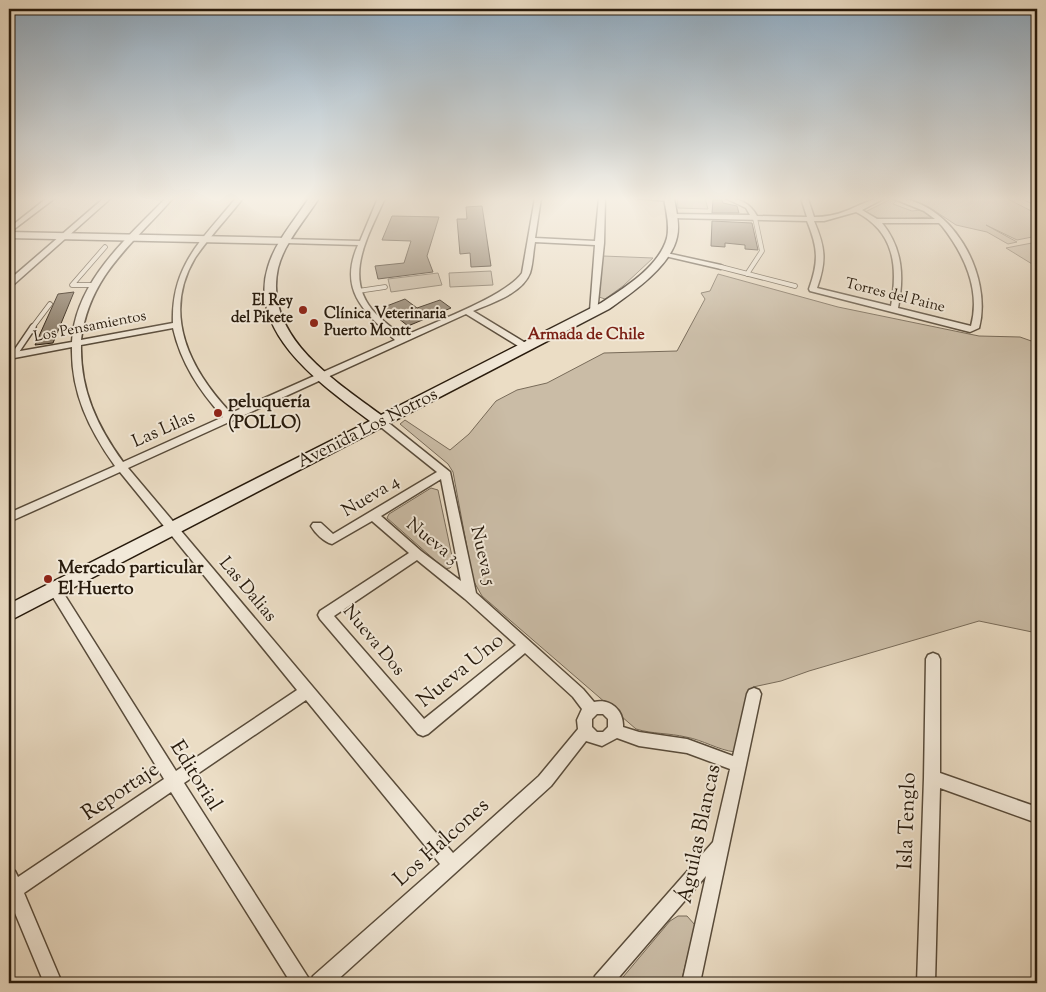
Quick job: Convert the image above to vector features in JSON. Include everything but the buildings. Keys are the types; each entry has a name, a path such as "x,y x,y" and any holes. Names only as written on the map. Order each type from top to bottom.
{"main road":[{"path":"285,244 277,258 271,276 271,305 278,325 291,346 323,376 381,422"},
{"path":"665,254 669,244"},
{"name":"Avenida Los Notros","path":"9,613 594,311 630,287 665,254"}],"street":[{"path":"9,284 54,244"},
{"name":"Las Dalias","path":"125,244 111,260 94,285 82,313 76,344 76,372 83,403 98,435 122,468 451,864"},
{"path":"203,244 191,260 183,278 178,297 176,325 183,350 196,377 217,405 231,419"},
{"path":"362,244 355,266 358,290 372,315 401,340"},
{"name":"Las Lilas","path":"12,519 495,298 522,280 526,272 531,244"},
{"path":"594,311 600,244"},
{"name":"Torres del Paine","path":"820,244 822,253 820,272 813,289 970,329 975,328 978,322 977,294 974,277 959,244"},
{"path":"891,244 899,269 894,310"},
{"path":"665,254 722,267"},
{"path":"466,311 526,347"},
{"name":"Los Pensamientos","path":"11,356 176,325"},
{"path":"381,422 445,472"},
{"name":"Nueva 4","path":"317,526 332,540 445,472"},
{"name":"Nueva 5","path":"445,472 470,595 578,693 591,710"},
{"name":"Nueva 3","path":"373,516 416,554 470,595"},
{"name":"Nueva Dos","path":"416,554 325,615 423,729"},
{"name":"Editorial","path":"55,590 302,983"},
{"name":"Nueva Uno","path":"423,729 525,646"},
{"name":"Isla Tenglo","path":"926,983 932,778 933,659"},
{"name":"Reportaje","path":"11,887 174,782 307,691"},
{"name":"Águilas Blancas","path":"691,983 754,694"},
{"path":"601,708 611,713 617,722 615,731 607,738 596,738 586,731 585,717 591,710 601,708"},
{"name":"Los Halcones","path":"320,983 545,781 556,770 586,731"},
{"path":"615,731 639,739 688,746 738,765"},
{"path":"932,778 1037,815"},
{"path":"602,983 721,846"},
{"path":"11,887 53,983"}],"lane":[{"path":"747,274 762,251 761,244"},
{"path":"94,285 72,286 105,247"},
{"path":"722,267 795,286"},
{"path":"358,290 385,286"},
{"path":"11,356 50,304"}],"shaded area":[{"path":"1037,244 1037,267 1006,248"},
{"path":"603,256 653,258 623,286 605,299 599,297"},
{"path":"491,271 493,285 450,287 449,273"},
{"path":"438,273 442,285 391,292 388,279"},
{"path":"718,274 838,307 979,336 1020,337 1037,343 1037,633 979,621 781,681 753,687 748,696 735,752 692,738 636,729 482,596 473,580 453,472 448,464 400,424 405,420 450,450 469,434 496,401 517,390 547,383 604,353 677,351 705,299 701,293 710,291"},
{"path":"431,488 438,490 453,561 453,565 450,568 445,569 387,518 389,514"},
{"path":"678,916 687,916 695,925 681,983 618,983 670,921"}],"place":[{"name":"El Rey del Pikete","path":"303,310"},
{"name":"Clínica Veterinaria Puerto Montt","path":"314,323"},
{"name":"peluquería (POLLO)","path":"218,413"},
{"name":"Mercado particular El Huerto","path":"48,579"}],"district":[{"name":"Armada de Chile","path":"586,335"}]}
